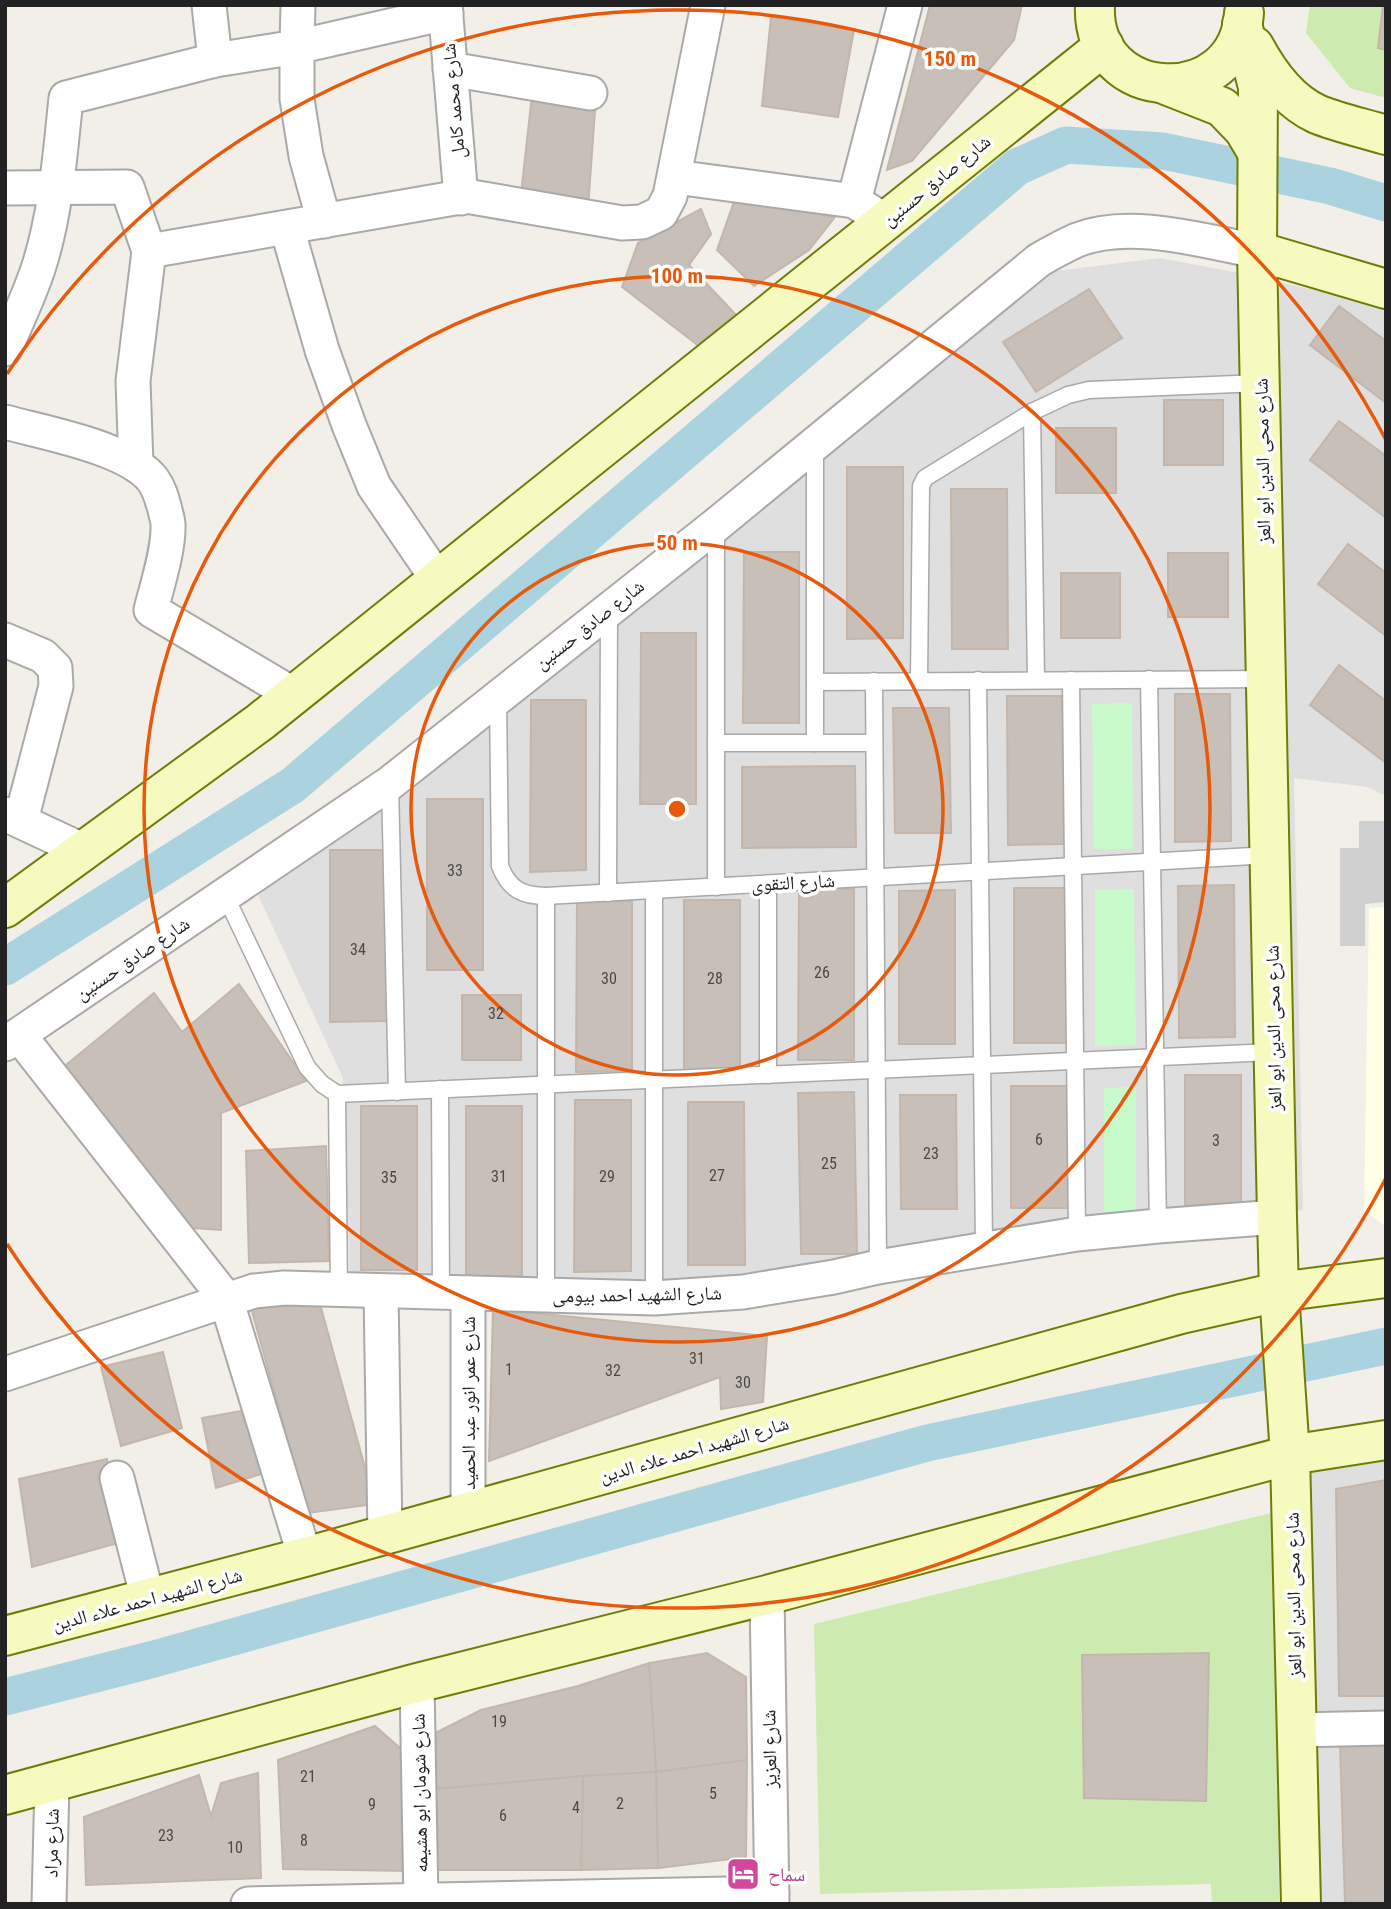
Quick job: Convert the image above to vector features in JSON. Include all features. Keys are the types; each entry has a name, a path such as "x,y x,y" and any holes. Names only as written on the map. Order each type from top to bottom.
{"street":[{"path":"209,5 215,60"},
{"path":"298,5 297,99 306,156 324,221"},
{"path":"149,251 466,197 622,223 642,222 661,212 670,197 708,5"},
{"path":"675,177 870,211 905,5"},
{"path":"5,349 37,270 48,230 56,188 66,98 215,60 297,47 445,9"},
{"name":"شارع محمد كامل","path":"445,9 461,198"},
{"path":"1166,85 1192,81 1216,69 1233,48 1243,15"},
{"path":"1243,15 1252,42 1265,66 1282,87 1316,113 1386,135"},
{"name":"شارع محى الدين ابو العز","path":"1243,15 1258,87 1257,251 1277,1217 1290,1455 1301,1904"},
{"path":"1092,18 1119,66 1141,79 1166,85 1222,107 1244,130 1257,152 1283,128 1316,113"},
{"name":"شارع صادق حسنين","path":"5,908 294,695 438,580 1092,18"},
{"path":"450,69 590,93"},
{"path":"5,188 127,187 149,251 133,381 135,465"},
{"path":"287,228 322,350 374,486 438,580"},
{"name":"شارع صادق حسنين","path":"12,1040 390,783 716,525 1039,260 1079,239 1118,231 1167,235 1257,251"},
{"path":"1257,251 1386,289"},
{"path":"5,422 121,456 152,478 161,493 169,525 152,610 294,695"},
{"path":"5,640 43,656 55,668 56,686 13,817 84,851"},
{"path":"12,1040 226,1299 305,1558"},
{"name":"شارع الشهيد احمد بيومى","path":"5,1374 254,1291 284,1288 654,1298 743,1292 1077,1234 1277,1217"},
{"name":"شارع الشهيد احمد علاء الدين","path":"5,1636 305,1558 1155,1321 1279,1292 1386,1278"},
{"path":"381,1292 385,1535"},
{"name":"شارع عمر انور عبد الحميد","path":"455,1293 468,1512"},
{"path":"5,1795 417,1683 767,1595 1290,1455 1386,1440"},
{"path":"117,1478 148,1599"},
{"name":"شارع العزيز","path":"767,1595 772,1898"},
{"name":"شارع شومان ابو هشيمه","path":"417,1683 421,1902"},
{"path":"1296,1730 1386,1728"},
{"name":"شارع مراد","path":"49,1904 52,1783"},
{"path":"248,1904 772,1898"}],"lane":[{"path":"919,681 922,482 929,474 1032,412 1068,395 1089,390 1261,383"},
{"path":"1032,412 1036,680"},
{"path":"815,443 815,743"},
{"path":"716,525 716,887"},
{"path":"608,893 609,608"},
{"path":"815,681 1267,679"},
{"path":"1071,680 1077,1234"},
{"path":"1149,680 1158,1226"},
{"path":"874,681 878,1267"},
{"path":"978,681 984,1249"},
{"name":"شارع التقوى","path":"498,696 500,866 509,884 525,895 608,893 1270,855"},
{"path":"716,743 874,743"},
{"path":"390,783 397,1091"},
{"path":"768,884 768,1075"},
{"path":"654,890 654,1298"},
{"path":"225,895 307,1067 322,1084 337,1094 1274,1052"},
{"path":"546,896 546,1295"},
{"path":"440,1089 455,1293"},
{"path":"337,1094 339,1291"}],"shaded area":[{"path":"1160,258 1323,292 1386,312 1386,796 1368,787 1294,778 1303,1210 730,1286 350,1282 343,1078 258,895 1040,273"},
{"path":"1359,821 1386,821 1386,902 1365,904 1365,946 1340,946 1340,848 1359,848"},
{"path":"1386,907 1386,1227 1364,1210 1369,908"},
{"path":"1386,1441 1386,1904 1303,1904 1291,1456"}],"green space":[{"path":"1310,5 1386,5 1386,98 1350,88 1306,33"},
{"path":"1132,703 1133,849 1094,849 1092,704"},
{"path":"1134,889 1136,1045 1095,1046 1095,890"},
{"path":"1136,1087 1136,1211 1104,1212 1104,1088"},
{"path":"1275,1512 1279,1904 1212,1904 1211,1884 820,1894 814,1624"}],"building":[{"path":"930,5 1022,5 1014,40 912,161 887,170"},
{"path":"1383,5 1386,5 1386,50 1378,48"},
{"path":"771,17 854,30 838,117 762,106"},
{"path":"532,95 595,111 588,208 521,194"},
{"path":"735,199 835,217 809,250 754,286 717,250"},
{"path":"701,209 711,234 689,265 737,316 704,350 622,287 638,243"},
{"path":"1089,289 1122,338 1036,392 1003,342"},
{"path":"1339,306 1386,341 1386,403 1310,345"},
{"path":"1164,400 1223,400 1223,465 1164,465"},
{"path":"1339,421 1386,456 1386,518 1310,460"},
{"path":"1056,428 1116,428 1116,493 1056,493"},
{"path":"847,467 903,467 903,638 847,639"},
{"path":"951,489 1007,489 1008,649 952,649"},
{"path":"1348,544 1386,573 1386,636 1318,584"},
{"path":"744,552 799,552 799,723 743,723"},
{"path":"1168,553 1228,553 1228,617 1168,617"},
{"path":"1061,573 1120,573 1120,638 1061,638"},
{"path":"641,633 696,633 696,804 640,804"},
{"path":"1339,665 1386,701 1386,763 1310,705"},
{"path":"1175,694 1230,694 1231,841 1175,842"},
{"path":"1007,696 1062,696 1064,844 1008,845"},
{"path":"531,700 586,700 586,870 530,872"},
{"path":"893,708 949,708 951,833 895,833"},
{"path":"855,766 856,847 742,848 742,767"},
{"path":"427,799 483,799 483,970 427,970"},
{"path":"330,850 387,850 387,1021 330,1022"},
{"path":"1234,885 1235,1037 1179,1038 1178,886"},
{"path":"1014,888 1071,888 1071,1043 1014,1043"},
{"path":"799,889 854,889 854,1060 798,1060"},
{"path":"955,890 955,1044 899,1044 899,891"},
{"path":"684,900 740,900 740,1071 684,1072"},
{"path":"577,901 632,901 632,1071 576,1072"},
{"path":"239,984 306,1081 221,1113 221,1230 193,1228 56,1073 154,993 182,1032"},
{"path":"462,995 521,995 521,1060 462,1060"},
{"path":"1185,1075 1241,1075 1241,1209 1185,1210"},
{"path":"1011,1086 1067,1086 1068,1208 1011,1208"},
{"path":"854,1092 857,1254 801,1254 798,1093"},
{"path":"900,1095 956,1095 957,1209 901,1209"},
{"path":"575,1100 631,1100 631,1271 574,1272"},
{"path":"688,1102 744,1102 745,1265 688,1265"},
{"path":"361,1106 417,1106 417,1270 361,1270"},
{"path":"466,1106 522,1106 522,1276 466,1277"},
{"path":"326,1146 329,1261 249,1263 246,1151"},
{"path":"250,1304 320,1304 375,1504 308,1513"},
{"path":"493,1309 767,1336 763,1402 721,1409 720,1377 489,1461"},
{"path":"163,1352 182,1428 121,1446 101,1367"},
{"path":"257,1408 274,1470 216,1488 202,1418"},
{"path":"107,1459 118,1543 32,1567 19,1479"},
{"path":"1386,1480 1386,1696 1339,1696 1336,1489"},
{"path":"707,1653 746,1677 747,1760 656,1772 649,1663"},
{"path":"1209,1653 1206,1801 1084,1798 1082,1655"},
{"path":"649,1663 656,1772 435,1789 433,1734 481,1710 578,1686"},
{"path":"375,1726 408,1755 410,1871 283,1869 278,1760"},
{"path":"1340,1744 1386,1744 1386,1904 1345,1904"},
{"path":"747,1760 746,1857 658,1868 656,1772"},
{"path":"656,1772 658,1868 581,1870 583,1776"},
{"path":"258,1773 261,1878 86,1885 84,1817 199,1775 211,1816 221,1783"},
{"path":"583,1776 581,1870 433,1870 435,1789"}],"waterway":[{"path":"5,967 293,785 1017,167 1066,145 1163,151 1330,186 1386,203"},
{"path":"5,1697 154,1659 927,1443 1386,1346"}],"place":[{"name":"سماح","path":"743,1874"}]}
